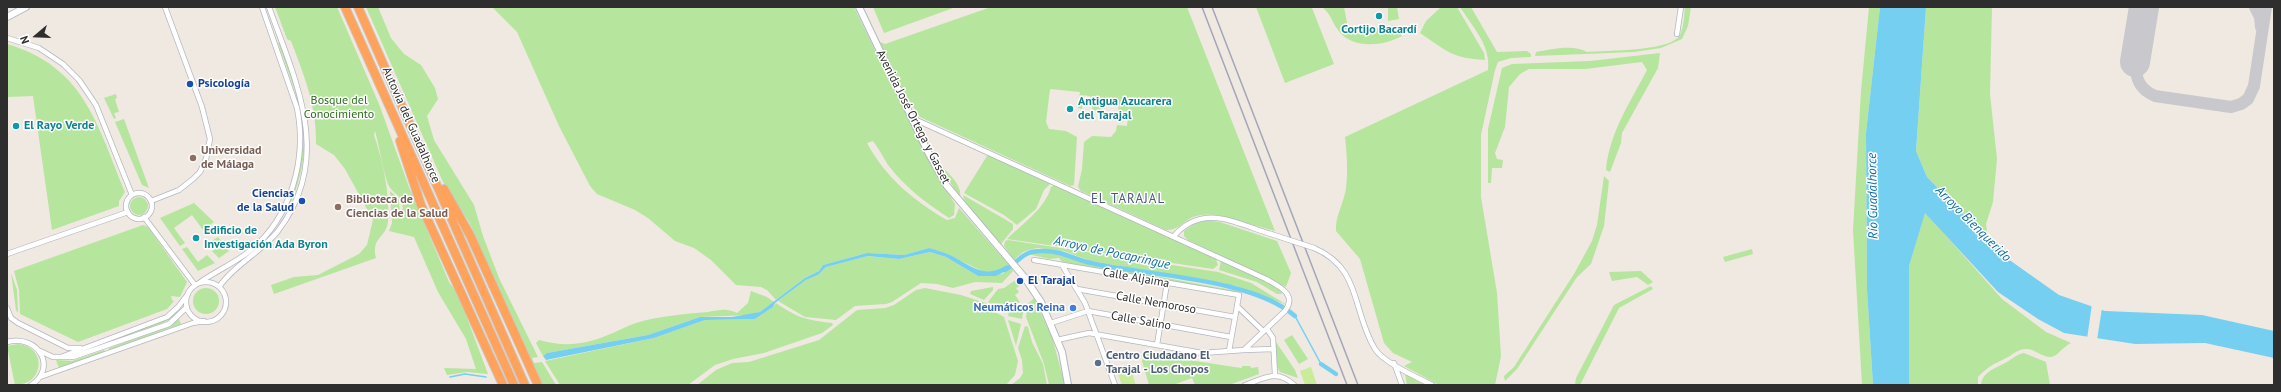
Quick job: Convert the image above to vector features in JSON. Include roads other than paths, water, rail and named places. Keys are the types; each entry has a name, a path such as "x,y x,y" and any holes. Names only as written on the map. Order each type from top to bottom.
{"highway":[{"name":"Autovía del Guadalhorce","path":"345,7 514,385"},
{"name":"Autovía del Guadalhorce","path":"358,7 526,385"},
{"path":"378,53 409,114 442,187 470,235 538,385"},
{"path":"392,113 421,205 503,385"},
{"path":"469,310 497,385"}],"main road":[{"path":"7,17 26,7"},
{"name":"Avenida José Ortega y Gasset","path":"859,7 928,152 947,186 1035,292 1051,323 1057,340 1068,385"}],"street":[{"path":"151,201 179,190 200,172 206,159 210,139 204,114 166,7"},
{"path":"59,357 167,317 178,308 197,284 234,262 252,249 263,237 281,212 295,178 300,152 300,122 297,108 262,7"},
{"path":"219,287 227,277 259,252 279,230 296,198 305,171 308,141 305,112 300,89 269,7"},
{"path":"1677,34 1681,7"},
{"path":"7,38 39,48 63,64 79,80 96,105 132,195"},
{"path":"912,118 1174,236 1284,289 1290,297 1288,308 1244,350"},
{"path":"143,194 151,201 151,209 144,217 137,218 128,212 127,201 132,195 143,194"},
{"path":"7,254 128,212"},
{"path":"144,217 197,284"},
{"path":"1174,236 1192,220 1205,217 1223,219 1327,253 1340,264 1347,277 1376,350 1394,363 1432,385"},
{"name":"Calle Aljaima","path":"1034,260 1239,295 1237,306"},
{"path":"1062,265 1077,289 1088,311 1115,385"},
{"path":"32,385 40,378 193,323 216,319 225,309 225,296 219,287 212,283 197,284"},
{"path":"1157,345 1167,283"},
{"name":"Calle Nemoroso","path":"1077,289 1235,317"},
{"path":"188,294 187,307 193,317 204,322"},
{"path":"1229,351 1237,306"},
{"path":"1237,306 1265,330 1272,334 1275,375"},
{"path":"8,342 18,339 27,341 40,351 59,357 73,357 169,324 187,307"},
{"path":"7,310 11,318 68,348 82,349"},
{"name":"Calle Salino","path":"1051,323 1088,311 1232,337"},
{"path":"1057,340 1096,334 1202,353 1274,349"},
{"path":"40,351 43,368 40,378"},
{"path":"1394,363 1402,385"},
{"path":"1245,385 1275,375 1283,376 1294,385"}],"water":[{"path":"1880,7 1926,7 1916,151 1927,177 2008,259 2059,295 2105,311 2202,315 2274,331 2274,358 2205,343 2135,344 2064,333 2038,319 1998,292 1925,213 1909,266 1909,385 1873,385 1867,289 1866,133"},
{"path":"929,248 950,255 971,267 984,271 999,269 1007,265 1012,268 996,276 978,276 946,257 930,252 899,259 868,256 826,267 818,275 806,280 775,303 773,307 755,319 705,320 654,338 546,360 543,356 547,353 648,335 700,317 732,317 760,312 805,278 819,271 823,265 867,253 904,255"}],"waterway":[{"name":"Arroyo de Pocapringue","path":"1005,270 1029,253 1035,251 1048,251 1067,255 1091,263 1198,280 1226,286 1276,303 1295,316"},
{"name":"Arroyo de Pocapringue","path":"1295,316 1321,364"},
{"name":"Arroyo de Pocapringue","path":"1321,364 1336,374"},
{"name":"Arroyo de Pocapringue","path":"450,377 465,374 486,377"}],"railway":[{"path":"1202,7 1347,385"},
{"path":"1212,7 1358,385"}],"place":[{"name":"Cortijo Bacardí","path":"1379,16"},
{"name":"Psicología","path":"190,84"},
{"name":"Antigua Azucarera del Tarajal","path":"1070,109"},
{"name":"El Rayo Verde","path":"16,126"},
{"name":"Universidad de Málaga","path":"193,158"},
{"name":"Ciencias de la Salud","path":"302,201"},
{"name":"Biblioteca de Ciencias de la Salud","path":"338,207"},
{"name":"Edificio de Investigación Ada Byron","path":"196,238"},
{"name":"El Tarajal","path":"1020,281"},
{"name":"Neumáticos Reina","path":"1073,308"},
{"name":"Centro Ciudadano El Tarajal - Los Chopos","path":"1098,363"}],"district":[{"name":"EL TARAJAL","path":"1128,199"}],"park label":[{"name":"Bosque del Conocimiento","path":"339,108"}],"water label":[{"name":"Río Guadalhorce","path":"1873,196"},
{"name":"Arroyo Bienquerido","path":"1973,224"}]}
